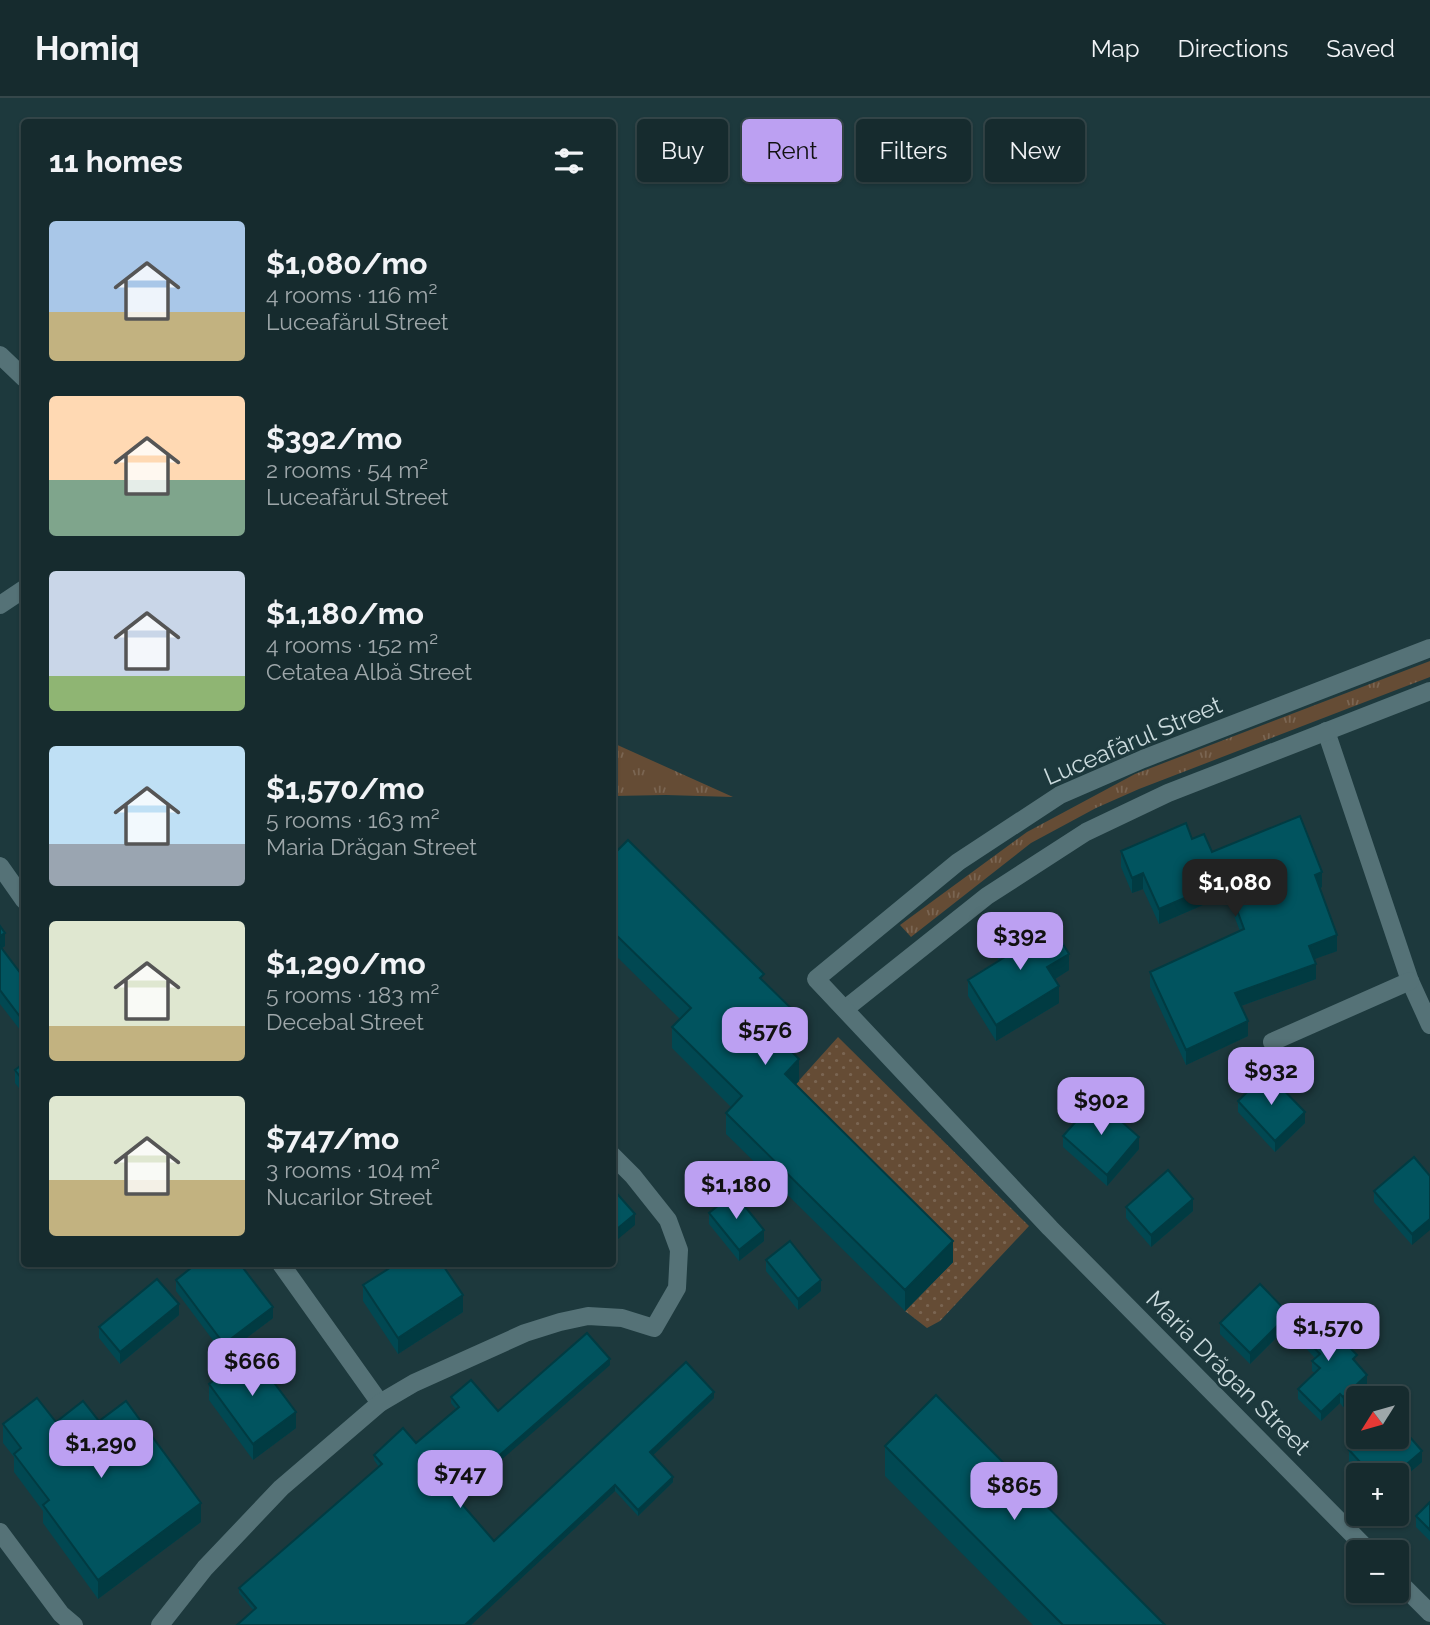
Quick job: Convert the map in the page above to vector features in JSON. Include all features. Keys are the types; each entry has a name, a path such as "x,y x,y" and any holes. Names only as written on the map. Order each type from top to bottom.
{"street":[{"path":"0,355 21,375"},
{"path":"0,606 21,591"},
{"name":"Luceafărul Street","path":"816,979 958,862 1060,795 1143,759 1430,648"},
{"path":"845,1009 987,897 1086,832 1168,793 1430,691"},
{"path":"1326,731 1410,981 1430,1025"},
{"path":"0,866 21,896"},
{"name":"Maria Drăgan Street","path":"816,979 1050,1228 1358,1540"},
{"path":"1272,1042 1410,981"},
{"path":"160,1625 205,1568 281,1489 380,1404 414,1383 526,1333 560,1322 589,1316 622,1318 653,1328 677,1288 679,1250 668,1220 616,1160"},
{"path":"283,1267 380,1404"},
{"path":"0,1532 61,1614 74,1625"},
{"path":"1409,1592 1430,1614"}],"green space":[{"path":"1430,661 1430,677 1096,808 1031,843 911,937 900,925 1027,832 1135,774"},
{"path":"616,744 733,797 616,796"},
{"path":"838,1037 1029,1226 940,1321 927,1328 905,1311 953,1262 785,1096"}],"building":[{"path":"1300,816 1322,872 1315,875 1337,935 1309,946 1316,964 1235,993 1248,1021 1186,1050 1150,972 1244,929 1226,880 1159,909 1143,873 1132,878 1121,851 1186,823 1192,839 1204,834 1212,852"},
{"path":"628,840 764,974 760,978 802,1019 781,1041 799,1059 785,1074 953,1241 905,1290 726,1113 742,1096 672,1027 691,1008 616,935 616,852"},
{"path":"1047,917 1069,954 1047,967 1059,986 996,1025 968,980 1005,957 998,946"},
{"path":"0,946 21,974 21,1018 0,990"},
{"path":"21,1065 21,1078 15,1070"},
{"path":"1267,1073 1305,1112 1275,1141 1238,1101"},
{"path":"1096,1099 1139,1137 1107,1175 1063,1136"},
{"path":"1414,1157 1430,1176 1430,1219 1412,1234 1374,1191"},
{"path":"1168,1170 1193,1199 1151,1235 1126,1207"},
{"path":"616,1193 635,1214 616,1230"},
{"path":"734,1193 764,1230 739,1250 709,1213"},
{"path":"790,1241 821,1280 798,1299 766,1260"},
{"path":"192,1267 242,1267 273,1307 224,1344 176,1280"},
{"path":"391,1267 444,1267 463,1295 398,1338 363,1285"},
{"path":"157,1279 179,1304 120,1352 99,1327"},
{"path":"1260,1284 1289,1314 1250,1353 1220,1323"},
{"path":"1312,1309 1357,1355 1353,1359 1367,1375 1355,1386 1346,1386 1346,1394 1343,1397 1340,1394 1321,1412 1298,1389 1320,1368 1312,1361 1320,1354 1294,1327"},
{"path":"587,1333 610,1359 454,1495 494,1541 686,1362 714,1392 650,1452 673,1477 638,1510 615,1485 465,1625 237,1625 256,1608 239,1588 382,1464 374,1455 403,1428 416,1443 459,1407 451,1397 471,1380 498,1411"},
{"path":"251,1352 296,1412 253,1444 209,1384"},
{"path":"936,1395 1165,1625 1063,1625 885,1446"},
{"path":"37,1398 56,1422 83,1401 99,1421 126,1401 201,1503 98,1580 43,1505 49,1500 14,1454 21,1448 3,1424"},
{"path":"1409,1436 1422,1451 1408,1463 1361,1463 1349,1450 1409,1449"},
{"path":"1430,1502 1430,1530 1416,1516"}]}
